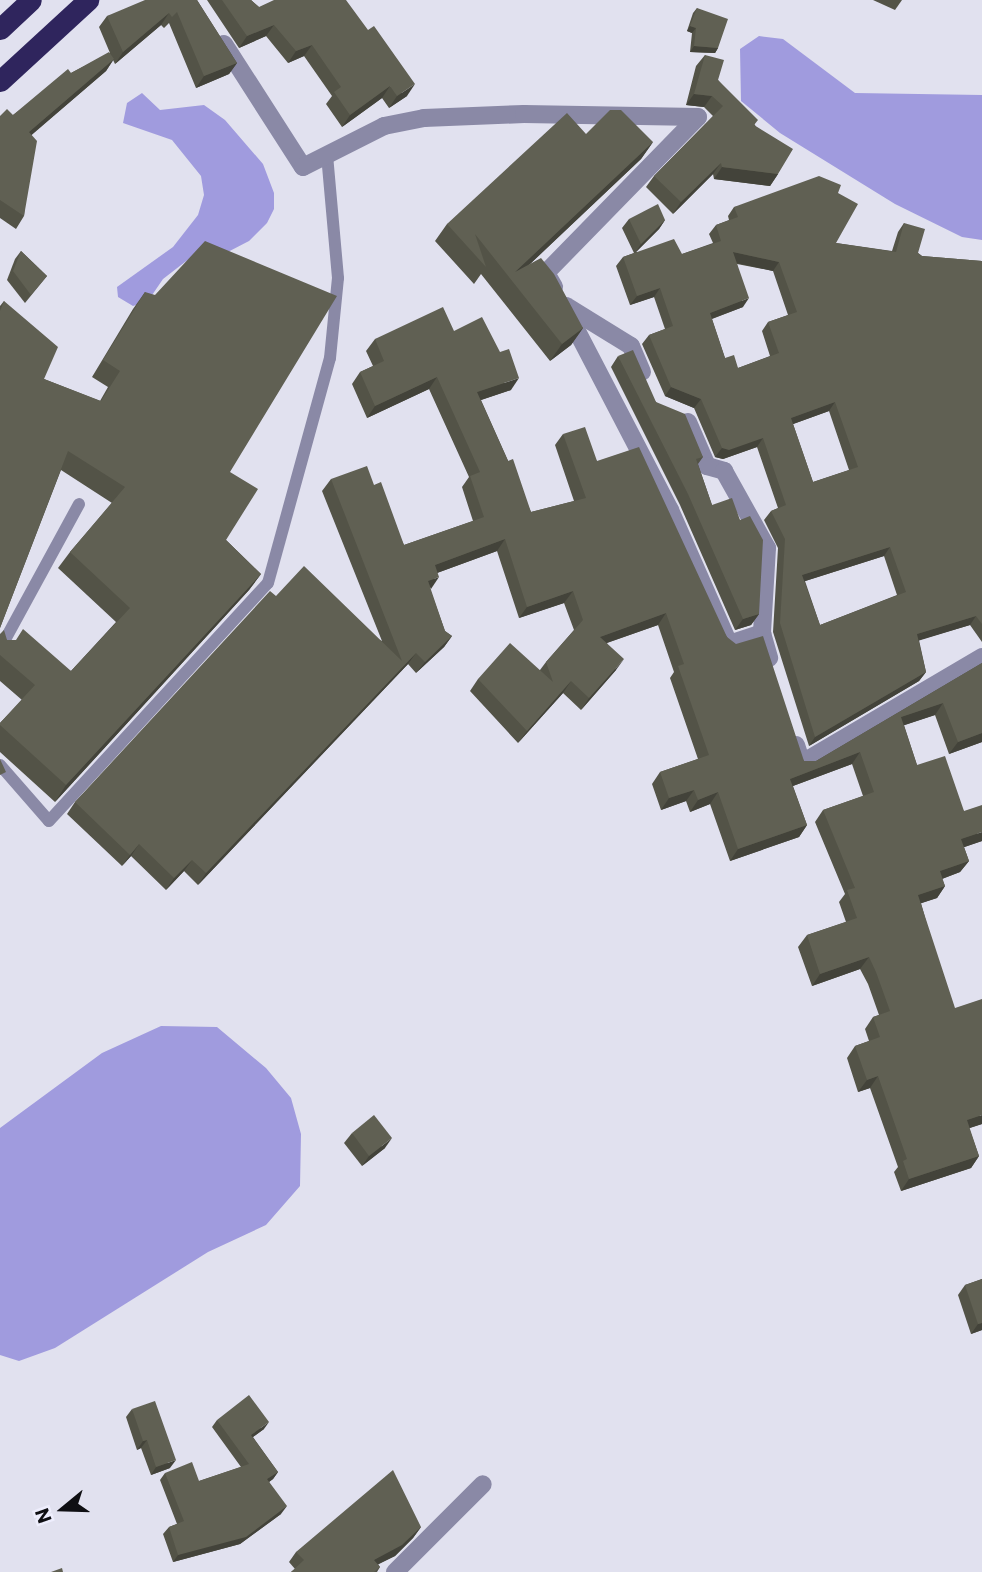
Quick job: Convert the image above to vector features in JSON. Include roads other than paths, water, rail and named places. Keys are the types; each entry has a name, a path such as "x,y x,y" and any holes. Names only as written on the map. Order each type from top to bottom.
{"highway":[{"path":"0,29 31,0"},
{"path":"0,80 88,0"}],"street":[{"path":"216,32 303,167 384,126 424,118 524,114 698,117 546,273 670,510 729,643 762,633"},
{"path":"563,305 631,346 651,393"},
{"path":"676,412 686,416 707,466 724,471 767,548 762,633 774,672"},
{"path":"790,724 802,763 982,657"},
{"path":"395,1572 483,1484"}],"lane":[{"path":"0,765 50,821 268,583 330,358 338,278 327,155"},
{"path":"0,649 79,504"}]}
